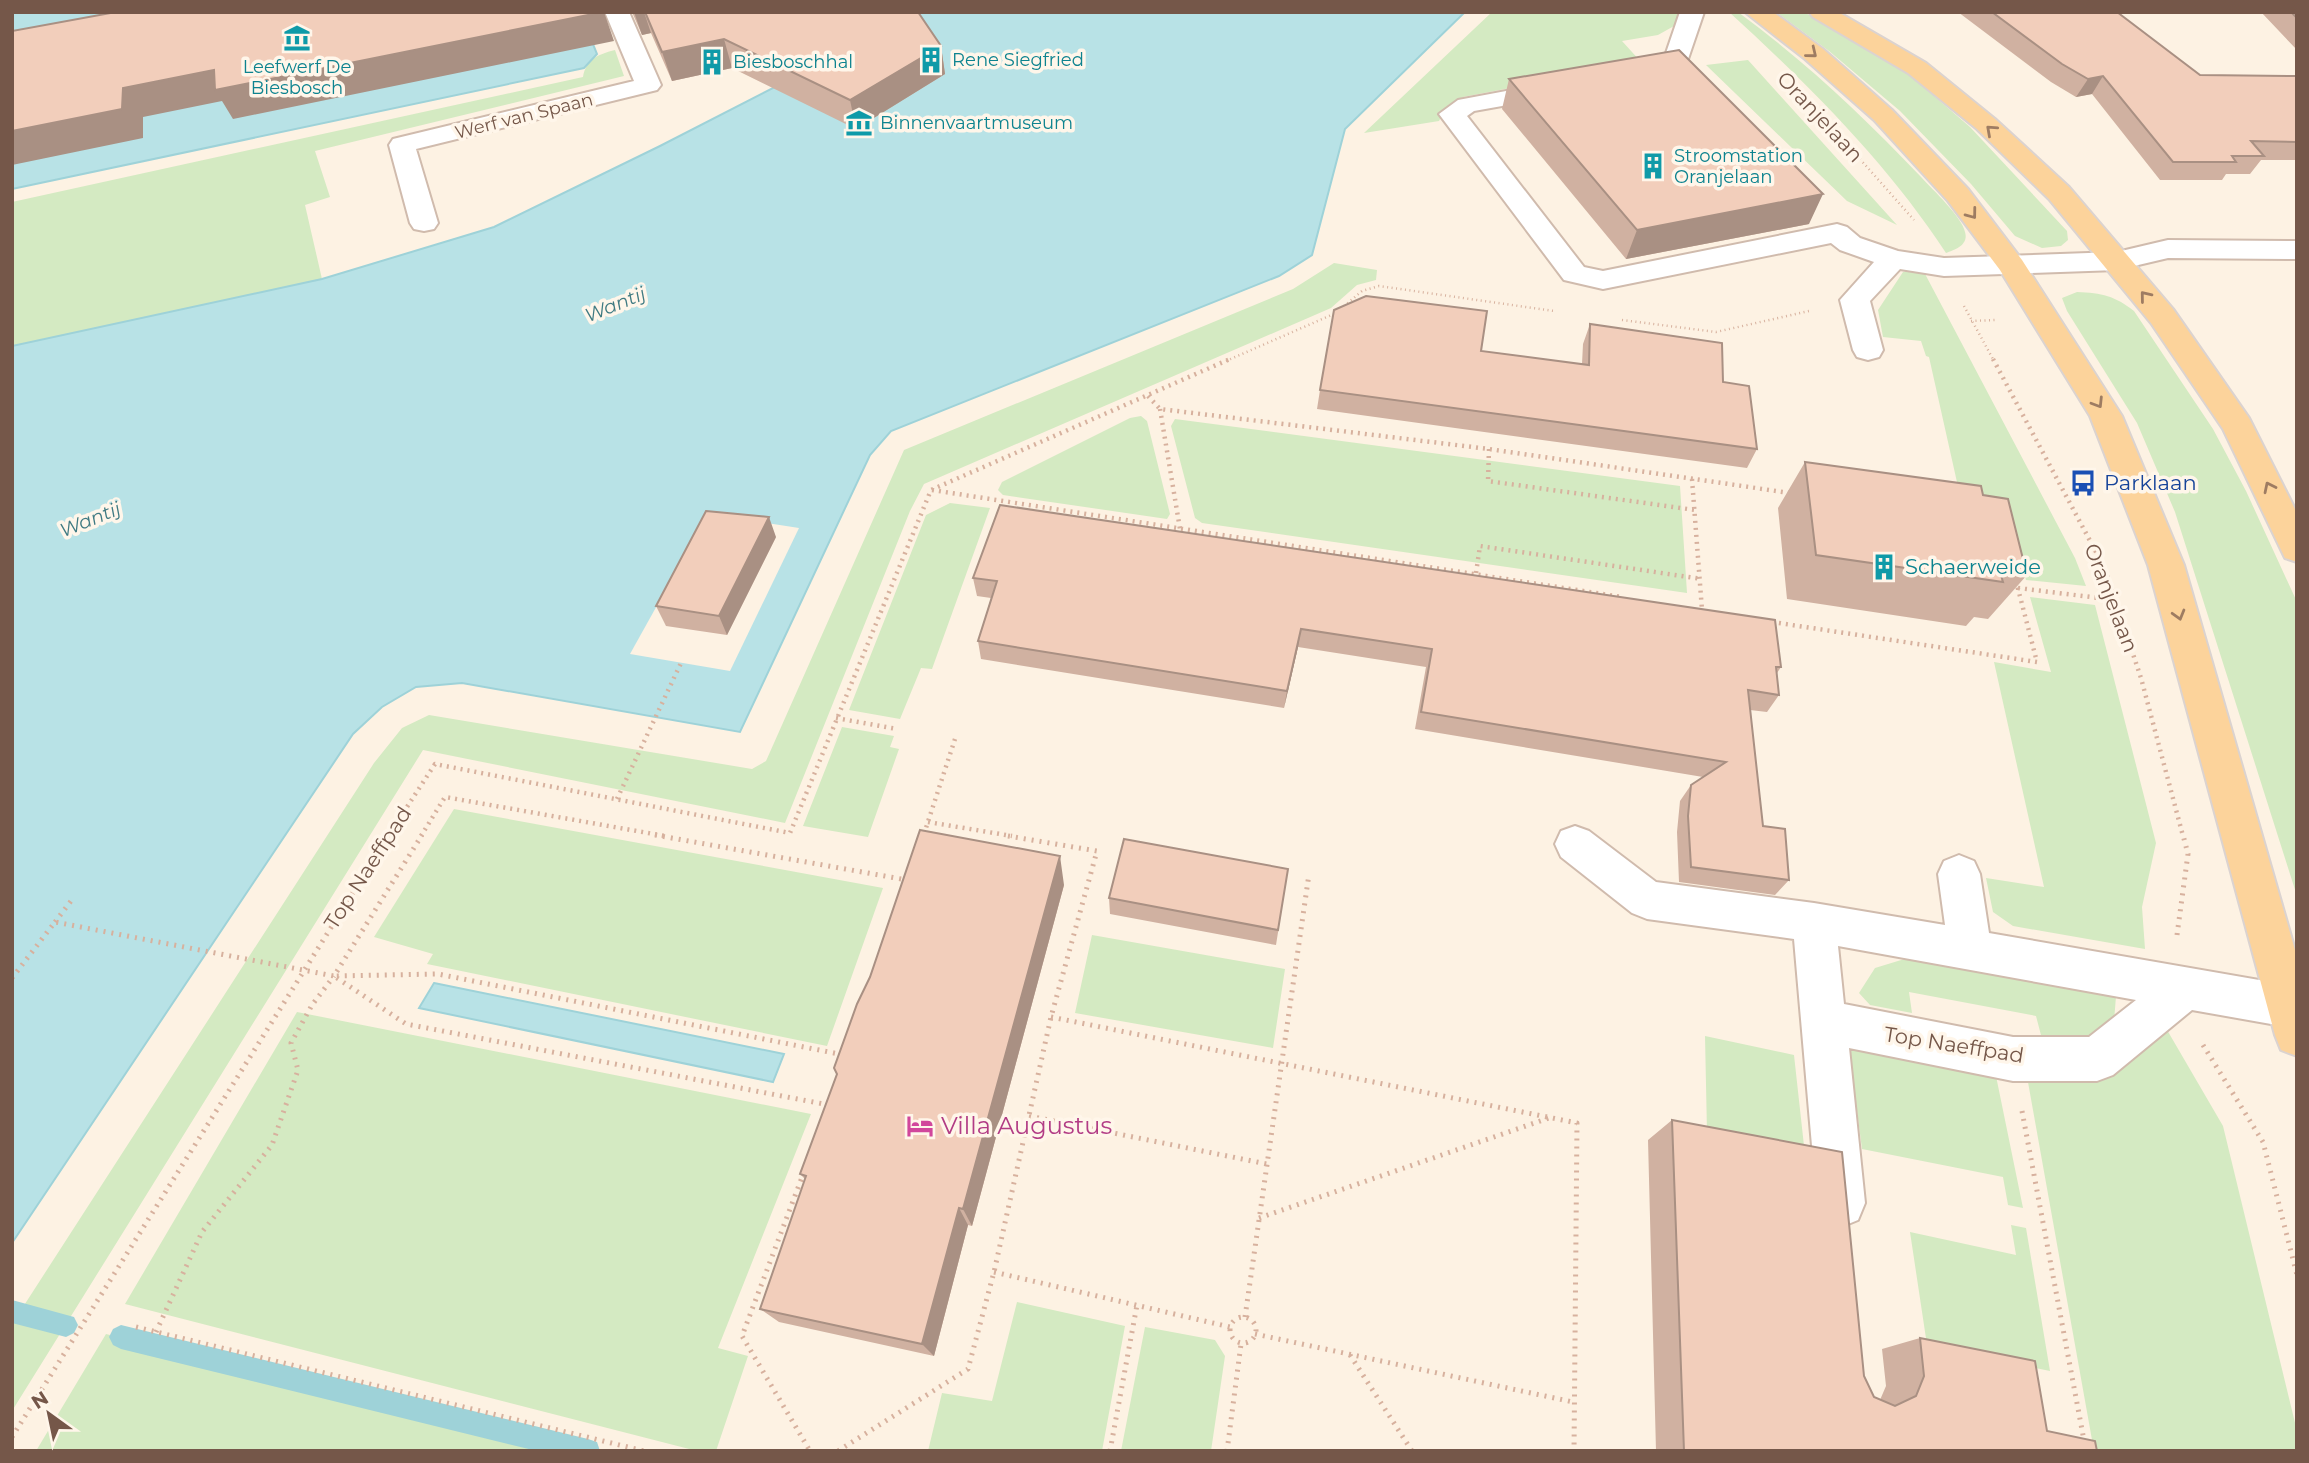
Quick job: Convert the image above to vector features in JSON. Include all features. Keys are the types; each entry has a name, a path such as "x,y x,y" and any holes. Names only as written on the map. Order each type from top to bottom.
{"main road":[{"name":"Oranjelaan","path":"1757,12 1814,54 1883,115 1958,195 2012,266 2106,416 2165,565 2292,1020"},
{"path":"1821,12 1915,67 1986,124 2060,193 2162,316 2238,426 2297,549"}],"street":[{"name":"Werf van Spaan","path":"424,223 401,145 648,85 617,12"},
{"path":"1692,12 1676,59 1663,71 1714,108"},
{"path":"1584,85 1466,105 1452,114 1574,274 1603,280 1837,233"},
{"path":"1818,214 1850,244 1893,259 1944,267 2117,261 2168,249 2297,250"},
{"path":"1868,350 1855,300 1893,259"},
{"path":"1576,844 1647,900 1814,922 1970,947 2186,987 2292,1020"},
{"path":"1959,874 1970,947"},
{"path":"1814,922 1844,1238"},
{"name":"Top Naeffpad","path":"1825,1023 2013,1059 2097,1059 2186,987"}],"path":[{"name":"Oranjelaan","path":"1831,127 1919,225 2104,567 2141,678 2188,854 2176,937 2199,1038 2263,1142 2297,1275"},
{"path":"897,729 836,718 931,490 1336,313 1362,291 1379,286 1563,312"},
{"path":"1614,319 1716,332 1855,300"},
{"path":"1149,396 1160,409 1180,529"},
{"path":"1160,409 1489,449 1799,494"},
{"path":"1489,449 1488,481 1695,510"},
{"path":"1689,608 1702,610 1702,579 1692,478"},
{"path":"931,490 1622,597"},
{"path":"1476,573 1480,546 1702,579"},
{"path":"1769,621 1916,648 2037,662 2015,575"},
{"path":"2018,588 2115,600"},
{"path":"617,799 681,663"},
{"name":"Top Naeffpad","path":"12,1437 303,969 435,764 790,833 836,718"},
{"path":"920,845 955,739"},
{"path":"156,1332 202,1232 272,1145 298,1070 291,1043 312,1005 334,976 445,797 908,880"},
{"path":"838,1451 968,1369 994,1272 1051,1017 1097,851 928,822"},
{"path":"904,892 912,868"},
{"path":"1245,1317 1309,874"},
{"path":"12,978 74,897"},
{"path":"55,922 334,976 438,974 848,1056"},
{"path":"334,976 406,1024 829,1105"},
{"path":"1051,1017 1577,1123 1574,1451"},
{"path":"843,1068 852,1043"},
{"path":"2013,1059 2086,1451"},
{"path":"824,1118 834,1093"},
{"path":"1029,1116 1267,1164"},
{"path":"1259,1218 1550,1118"},
{"path":"805,1169 742,1336 810,1451"},
{"path":"994,1272 1230,1327"},
{"path":"1110,1451 1137,1305"},
{"path":"1230,1327 1235,1321 1245,1317"},
{"path":"1245,1317 1251,1321 1255,1334"},
{"path":"136,1327 645,1451"},
{"path":"1230,1327 1234,1339 1241,1344"},
{"path":"1255,1334 1573,1402"},
{"path":"1241,1344 1248,1342 1255,1334"},
{"path":"1227,1451 1241,1344"},
{"path":"1350,1354 1412,1451"}],"green space":[{"path":"1492,12 1699,12 1658,35 1622,41 1642,63 1463,97 1446,107 1439,121 1364,133"},
{"path":"1729,12 1738,12 1788,51 1878,133 1953,211 1965,232 1963,244 1946,253 1873,157 1817,96"},
{"path":"1776,12 1804,12 1905,71 1970,127 2067,231 2068,240 2061,246 2042,248 2015,236 1971,184 1900,111 1829,51"},
{"path":"615,50 624,76 315,151 330,197 305,205 322,279 12,346 12,202 583,77 594,58"},
{"path":"1748,60 1897,225 1847,201 1706,65"},
{"path":"1334,263 1377,270 1376,280 1357,285 1331,308 924,484 910,511 785,823 423,750 12,1411 12,1324 374,763 402,728 429,715 752,769 766,761 904,450 1293,289"},
{"path":"1903,272 1924,272 2075,558 2086,586 2026,580 2008,517 1963,509 1929,357 1926,356 1921,341 1883,337 1878,310"},
{"path":"2077,292 2108,296 2134,311 2213,429 2246,491 2297,602 2297,896 2175,512 2137,423 2067,311 2062,298"},
{"path":"1141,416 1147,421 1170,514 1167,519 1003,495 998,490 1002,482 1130,418"},
{"path":"1175,419 1680,486 1687,593 1202,523 1195,518 1171,426"},
{"path":"950,503 990,508 932,669 921,668 900,719 849,710 926,515"},
{"path":"2030,597 2095,605 2156,843 2142,907 2145,949 2013,926 1993,912 1986,878 2044,887 1994,662 2051,672"},
{"path":"842,727 894,736 890,747 899,749 868,837 803,826"},
{"path":"454,809 883,888 827,1046 427,964 433,954 374,937"},
{"path":"1092,935 1285,969 1273,1048 1075,1013"},
{"path":"1911,957 2116,996 2114,1022 2082,1041 2042,1039 2036,1016 1909,992 1912,1013 1870,1005 1859,993 1875,968"},
{"path":"297,1012 811,1114 718,1348 748,1356 716,1451 697,1451 125,1304"},
{"path":"2163,1023 2223,1126 2297,1431 2297,1451 2094,1451 2026,1071"},
{"path":"1705,1036 1794,1055 1805,1155 1707,1133"},
{"path":"1849,1049 1996,1076 2023,1208 2008,1205 2003,1177 1862,1149"},
{"path":"2011,1225 2026,1228 2050,1371 1927,1345 1910,1232 2016,1255"},
{"path":"1017,1302 1125,1326 1102,1451 928,1451 942,1393 992,1401"},
{"path":"1145,1327 1215,1340 1225,1356 1211,1451 1121,1451"},
{"path":"106,1334 570,1448 570,1451 36,1451"}],"water":[{"path":"12,12 580,12 597,54 584,68 12,189"},
{"name":"Wantij","path":"921,12 1465,12 1345,129 1312,255 1279,276 891,431 870,455 740,732 462,683 416,687 382,707 353,734 12,1243 12,346 322,279 494,227 660,146"},
{"path":"434,983 784,1054 773,1082 419,1008"}],"pier":[{"path":"708,514 799,528 730,671 630,654"}],"building":[{"path":"116,12 603,12 215,90 214,70 123,88 122,109 12,131 12,31"},
{"path":"645,12 918,12 941,46 850,100 724,39 662,52"},
{"path":"1992,12 2117,12 2200,75 2297,76 2297,142 2251,141 2264,156 2232,156 2236,162 2173,162 2103,76 2088,79 2062,64"},
{"name":"Stroomstation Oranjelaan","path":"1679,50 1823,194 1637,230 1509,79"},
{"path":"1366,296 1487,311 1481,351 1589,365 1590,324 1722,343 1723,382 1749,386 1757,449 1320,390 1334,310"},
{"path":"1805,462 1981,486 1983,495 2008,499 2027,575 2000,572 2003,582 1816,555"},
{"path":"1000,505 1775,620 1781,667 1776,667 1779,695 1748,690 1763,826 1785,829 1789,880 1691,867 1688,816 1691,785 1726,762 1421,712 1432,649 1301,629 1287,691 978,641 997,581 973,578"},
{"path":"706,511 769,517 719,616 656,606"},
{"name":"Villa Augustus","path":"920,830 1060,856 963,1209 959,1208 922,1344 760,1309 806,1176 800,1174 837,1074 834,1068 857,1004 870,977"},
{"path":"1124,839 1288,869 1278,930 1109,898"},
{"path":"1672,1120 1842,1152 1864,1376 1874,1397 1895,1406 1916,1396 1924,1376 1920,1338 2035,1361 2047,1431 2095,1441 2097,1451 1684,1451"}],"waterway":[{"path":"12,1311 66,1325"},
{"path":"121,1337 588,1451"}],"place":[{"name":"Leefwerf De Biesbosch","path":"297,38"},
{"name":"Rene Siegfried","path":"931,60"},
{"name":"Biesboschhal","path":"712,62"},
{"name":"Binnenvaartmuseum","path":"859,123"},
{"name":"Stroomstation Oranjelaan","path":"1653,166"},
{"name":"Parklaan","path":"2083,483"},
{"name":"Schaerweide","path":"1884,567"},
{"name":"Villa Augustus","path":"920,1126"}]}
